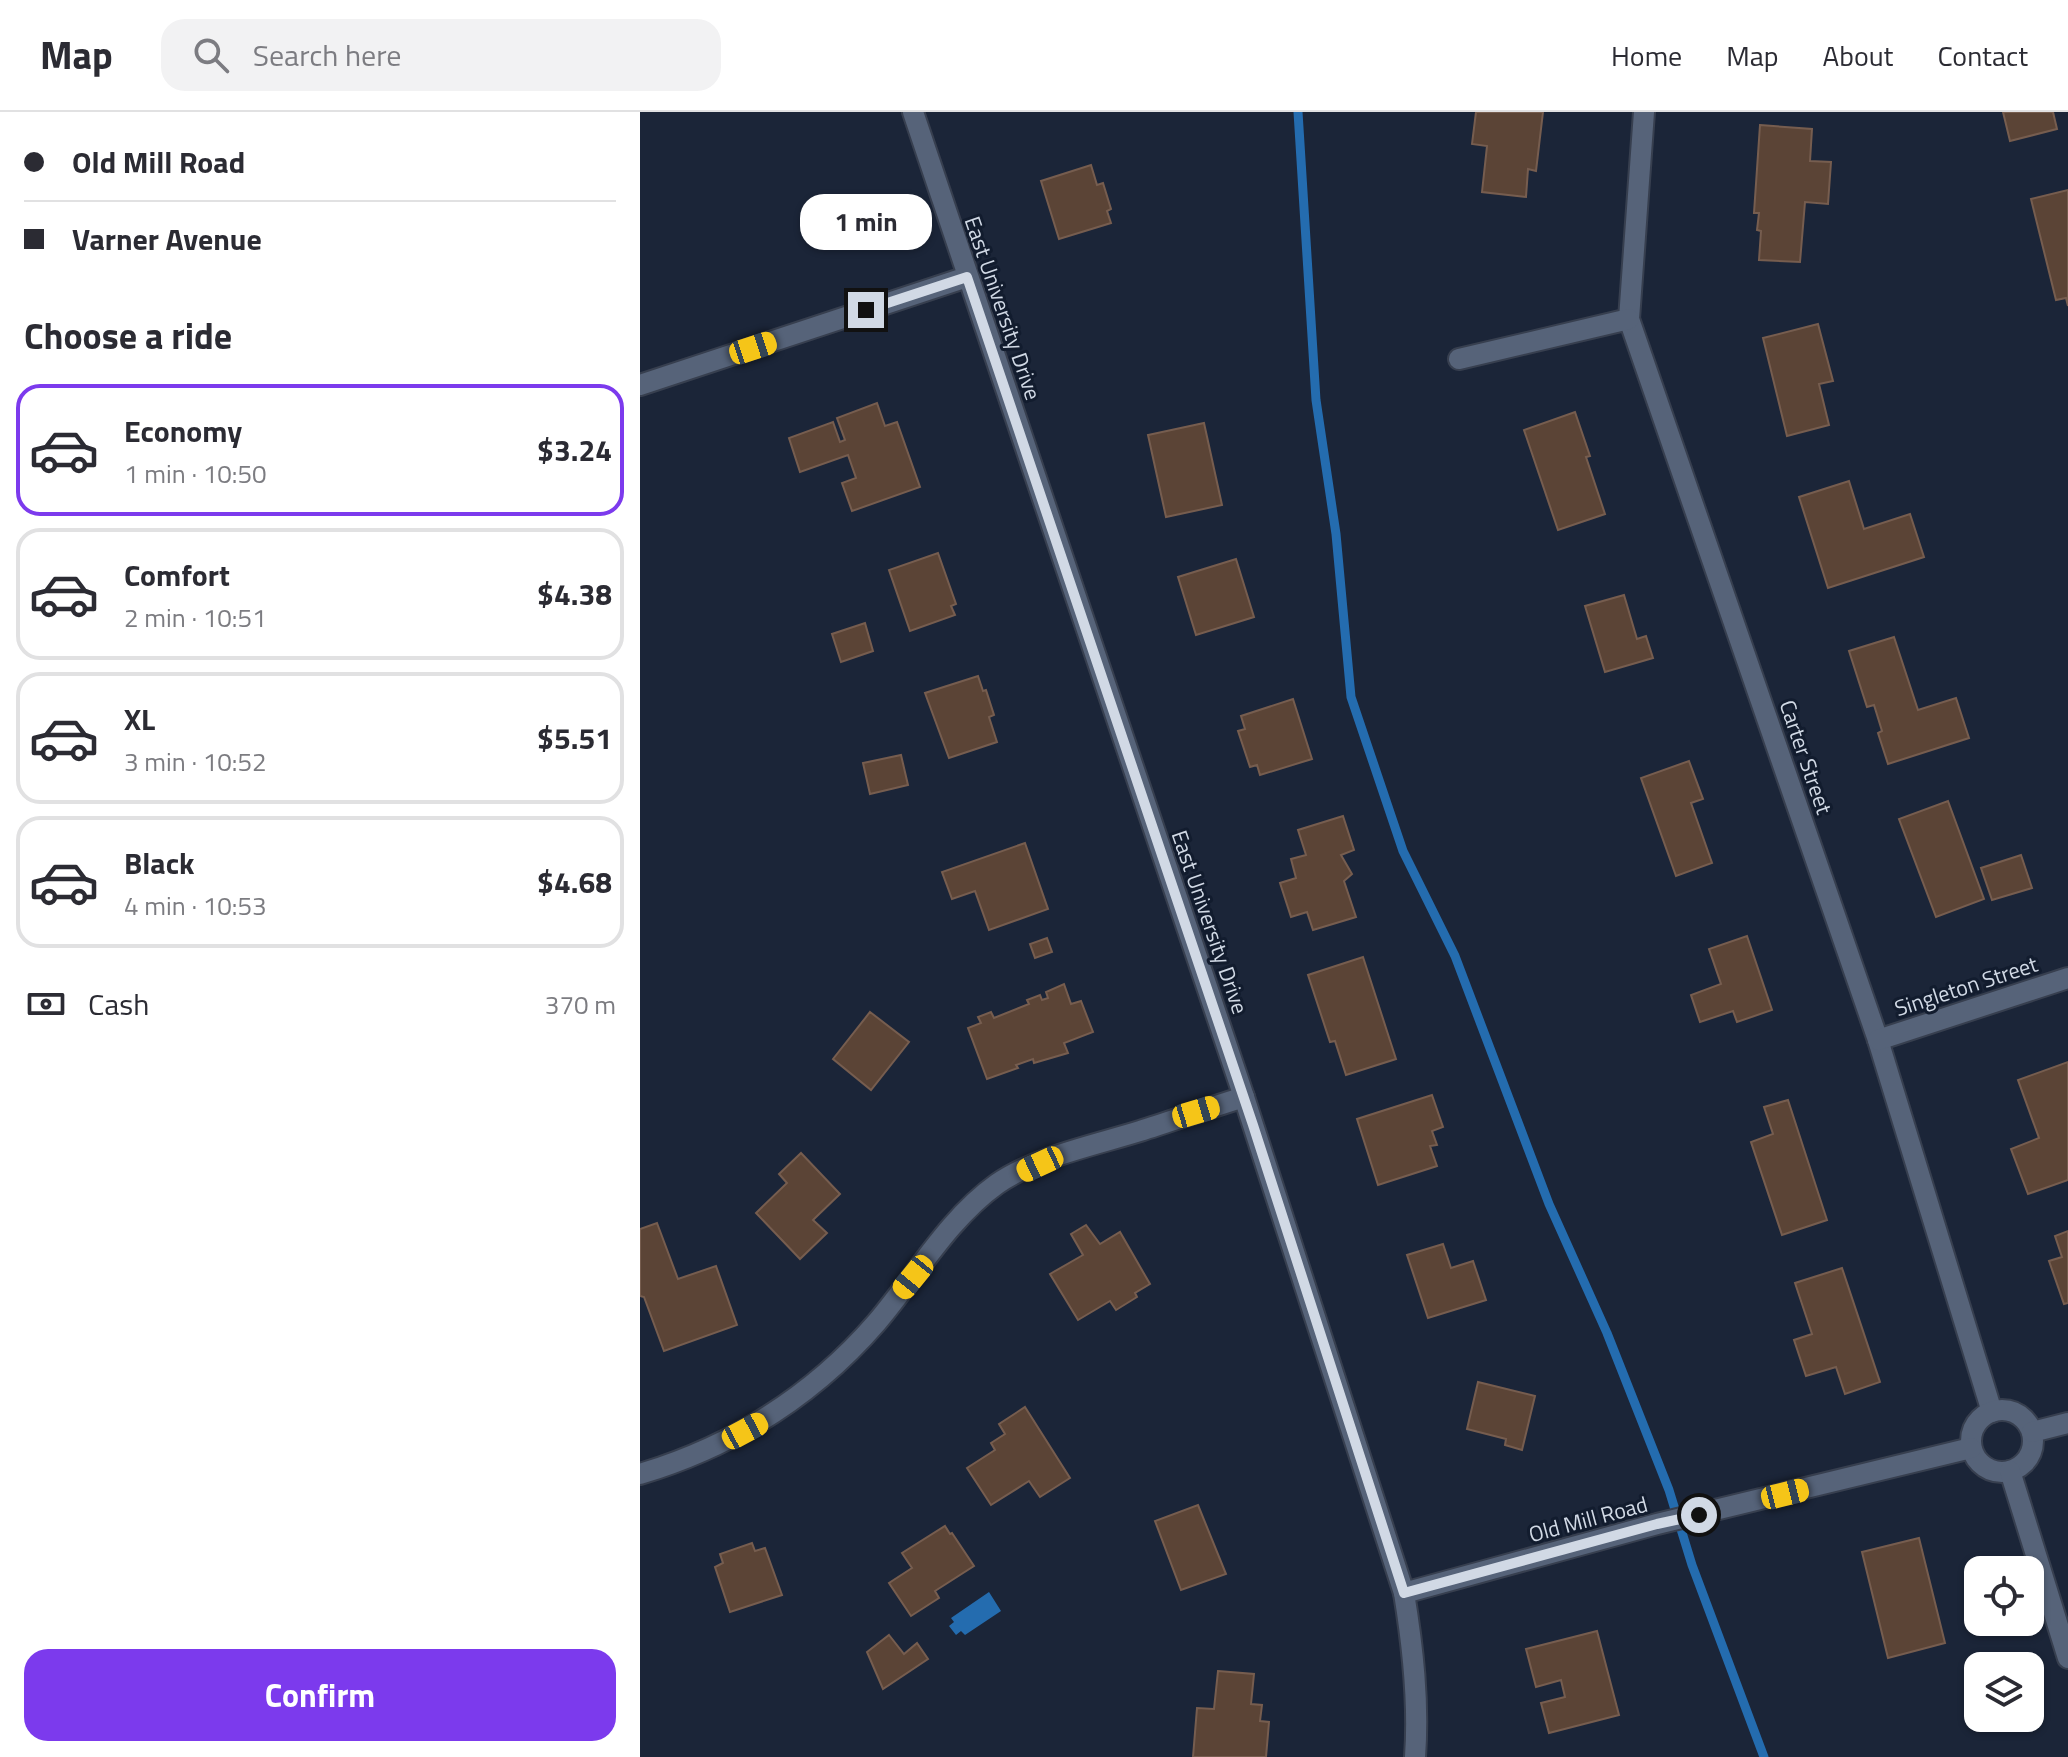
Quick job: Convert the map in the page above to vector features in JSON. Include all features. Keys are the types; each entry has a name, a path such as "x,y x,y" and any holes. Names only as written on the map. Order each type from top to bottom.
{"street":[{"name":"East University Drive","path":"913,112 1244,1097 1404,1593 1414,1655 1415,1757"},
{"name":"Carter Street","path":"1644,112 1629,319 1878,1040 1992,1412"},
{"path":"640,385 967,277"},
{"path":"1459,359 1629,319"},
{"name":"Singleton Street","path":"1878,1040 2068,978"},
{"path":"640,1474 728,1440 762,1422 824,1377 876,1323 968,1209 999,1183 1061,1154 1244,1097"},
{"path":"2012,1411 2028,1423 2032,1432 2034,1441 2029,1457 2010,1471 1990,1470 1975,1457 1971,1448 1977,1422 1992,1412 2012,1411"},
{"path":"2032,1432 2068,1423"},
{"name":"Old Mill Road","path":"1404,1593 1657,1524 1971,1448"},
{"path":"2010,1471 2068,1658"}],"water":[{"path":"989,1592 1001,1611 965,1635 961,1631 956,1635 949,1626 954,1622 951,1618"}],"building":[{"path":"1476,112 1543,112 1536,171 1528,169 1526,197 1482,192 1487,146 1472,144"},
{"path":"2003,112 2053,112 2057,129 2010,141"},
{"path":"1760,125 1812,129 1810,161 1831,162 1828,204 1805,202 1800,262 1759,260 1761,231 1757,230 1759,213 1754,213"},
{"path":"1091,165 1097,185 1103,183 1111,209 1107,211 1111,223 1059,239 1041,181"},
{"path":"2068,190 2068,306 2066,298 2056,300 2031,199"},
{"path":"1818,324 1833,381 1819,384 1829,425 1787,436 1763,338"},
{"path":"877,403 885,426 897,422 920,487 852,511 842,483 856,478 848,455 800,472 789,438 833,422 840,442 845,440 837,418"},
{"path":"1575,412 1605,514 1558,530 1524,430"},
{"path":"1204,423 1222,505 1166,517 1148,435"},
{"path":"1849,481 1864,529 1910,514 1924,557 1828,588 1799,497"},
{"path":"938,553 956,604 951,606 955,615 910,631 889,570"},
{"path":"1236,559 1254,617 1196,635 1178,577"},
{"path":"1624,595 1637,639 1646,636 1653,658 1605,672 1585,606"},
{"path":"865,623 873,651 841,662 832,634"},
{"path":"1894,637 1918,710 1956,698 1969,738 1888,764 1878,733 1882,731 1874,705 1867,707 1849,651"},
{"path":"978,676 994,715 989,717 997,742 949,758 925,693"},
{"path":"1293,699 1312,759 1260,775 1257,765 1250,767 1238,731 1245,729 1241,716"},
{"path":"901,755 908,785 870,794 863,763"},
{"path":"1689,761 1703,799 1691,803 1712,863 1676,876 1641,778"},
{"path":"1948,801 1984,899 1936,917 1899,819"},
{"path":"1343,816 1354,850 1341,855 1352,874 1344,881 1356,917 1313,930 1307,912 1291,917 1280,883 1296,878 1291,859 1306,855 1298,830"},
{"path":"1025,843 1048,909 989,930 975,891 952,899 942,872"},
{"path":"2021,855 2032,888 1992,900 1981,868"},
{"path":"1747,936 1772,1010 1737,1022 1733,1011 1700,1022 1691,995 1721,984 1709,949"},
{"path":"1047,938 1052,952 1035,958 1030,944"},
{"path":"1363,957 1396,1059 1346,1075 1335,1041 1330,1042 1308,975"},
{"path":"1064,984 1071,1004 1081,1001 1093,1032 1064,1043 1068,1053 1034,1063 1033,1059 987,1079 968,1028 981,1023 978,1017 991,1012 994,1018 1029,1004 1027,1000 1040,995 1042,1000 1048,998 1046,992"},
{"path":"870,1012 909,1042 871,1090 833,1059"},
{"path":"2068,1062 2068,1180 2028,1194 2011,1149 2039,1138 2018,1080"},
{"path":"1432,1095 1443,1127 1432,1131 1437,1145 1430,1146 1437,1166 1378,1185 1357,1119"},
{"path":"1788,1100 1827,1220 1782,1235 1751,1142 1773,1134 1764,1107"},
{"path":"801,1153 840,1194 813,1220 827,1233 800,1259 756,1213 787,1183 779,1174"},
{"path":"657,1223 678,1279 716,1266 737,1325 664,1351 644,1297 640,1296 640,1229"},
{"path":"1086,1225 1100,1244 1120,1232 1150,1284 1135,1293 1137,1297 1116,1310 1110,1301 1078,1320 1050,1274 1083,1255 1071,1234"},
{"path":"2068,1231 2068,1303 2064,1304 2049,1261 2062,1257 2055,1236"},
{"path":"1443,1244 1451,1268 1473,1261 1486,1300 1428,1318 1407,1255"},
{"path":"1842,1268 1880,1382 1845,1394 1836,1367 1806,1376 1794,1340 1812,1334 1795,1283"},
{"path":"1478,1382 1535,1396 1522,1450 1505,1445 1506,1439 1467,1429"},
{"path":"1025,1407 1070,1478 1040,1497 1029,1481 991,1505 967,1468 995,1450 991,1443 1005,1434 999,1424"},
{"path":"1198,1505 1226,1574 1181,1590 1155,1521"},
{"path":"945,1526 974,1566 935,1591 939,1598 911,1616 889,1583 912,1568 902,1553"},
{"path":"1919,1538 1945,1643 1888,1658 1862,1552"},
{"path":"752,1543 755,1551 765,1548 782,1595 730,1612 715,1567 723,1563 720,1554"},
{"path":"1597,1631 1619,1715 1549,1733 1541,1703 1565,1697 1561,1680 1536,1687 1526,1649"},
{"path":"889,1635 904,1654 917,1643 928,1659 883,1689 867,1652"},
{"path":"1218,1671 1254,1674 1251,1704 1262,1705 1260,1721 1269,1722 1266,1757 1193,1757 1197,1708 1214,1709"}],"waterway":[{"path":"1298,112 1316,400 1336,534 1351,697 1403,851 1455,956 1549,1204 1607,1333 1669,1490 1692,1565 1764,1757"}],"route":[{"path":"866,310 967,277 1253,1125 1404,1593 1699,1515"}]}
